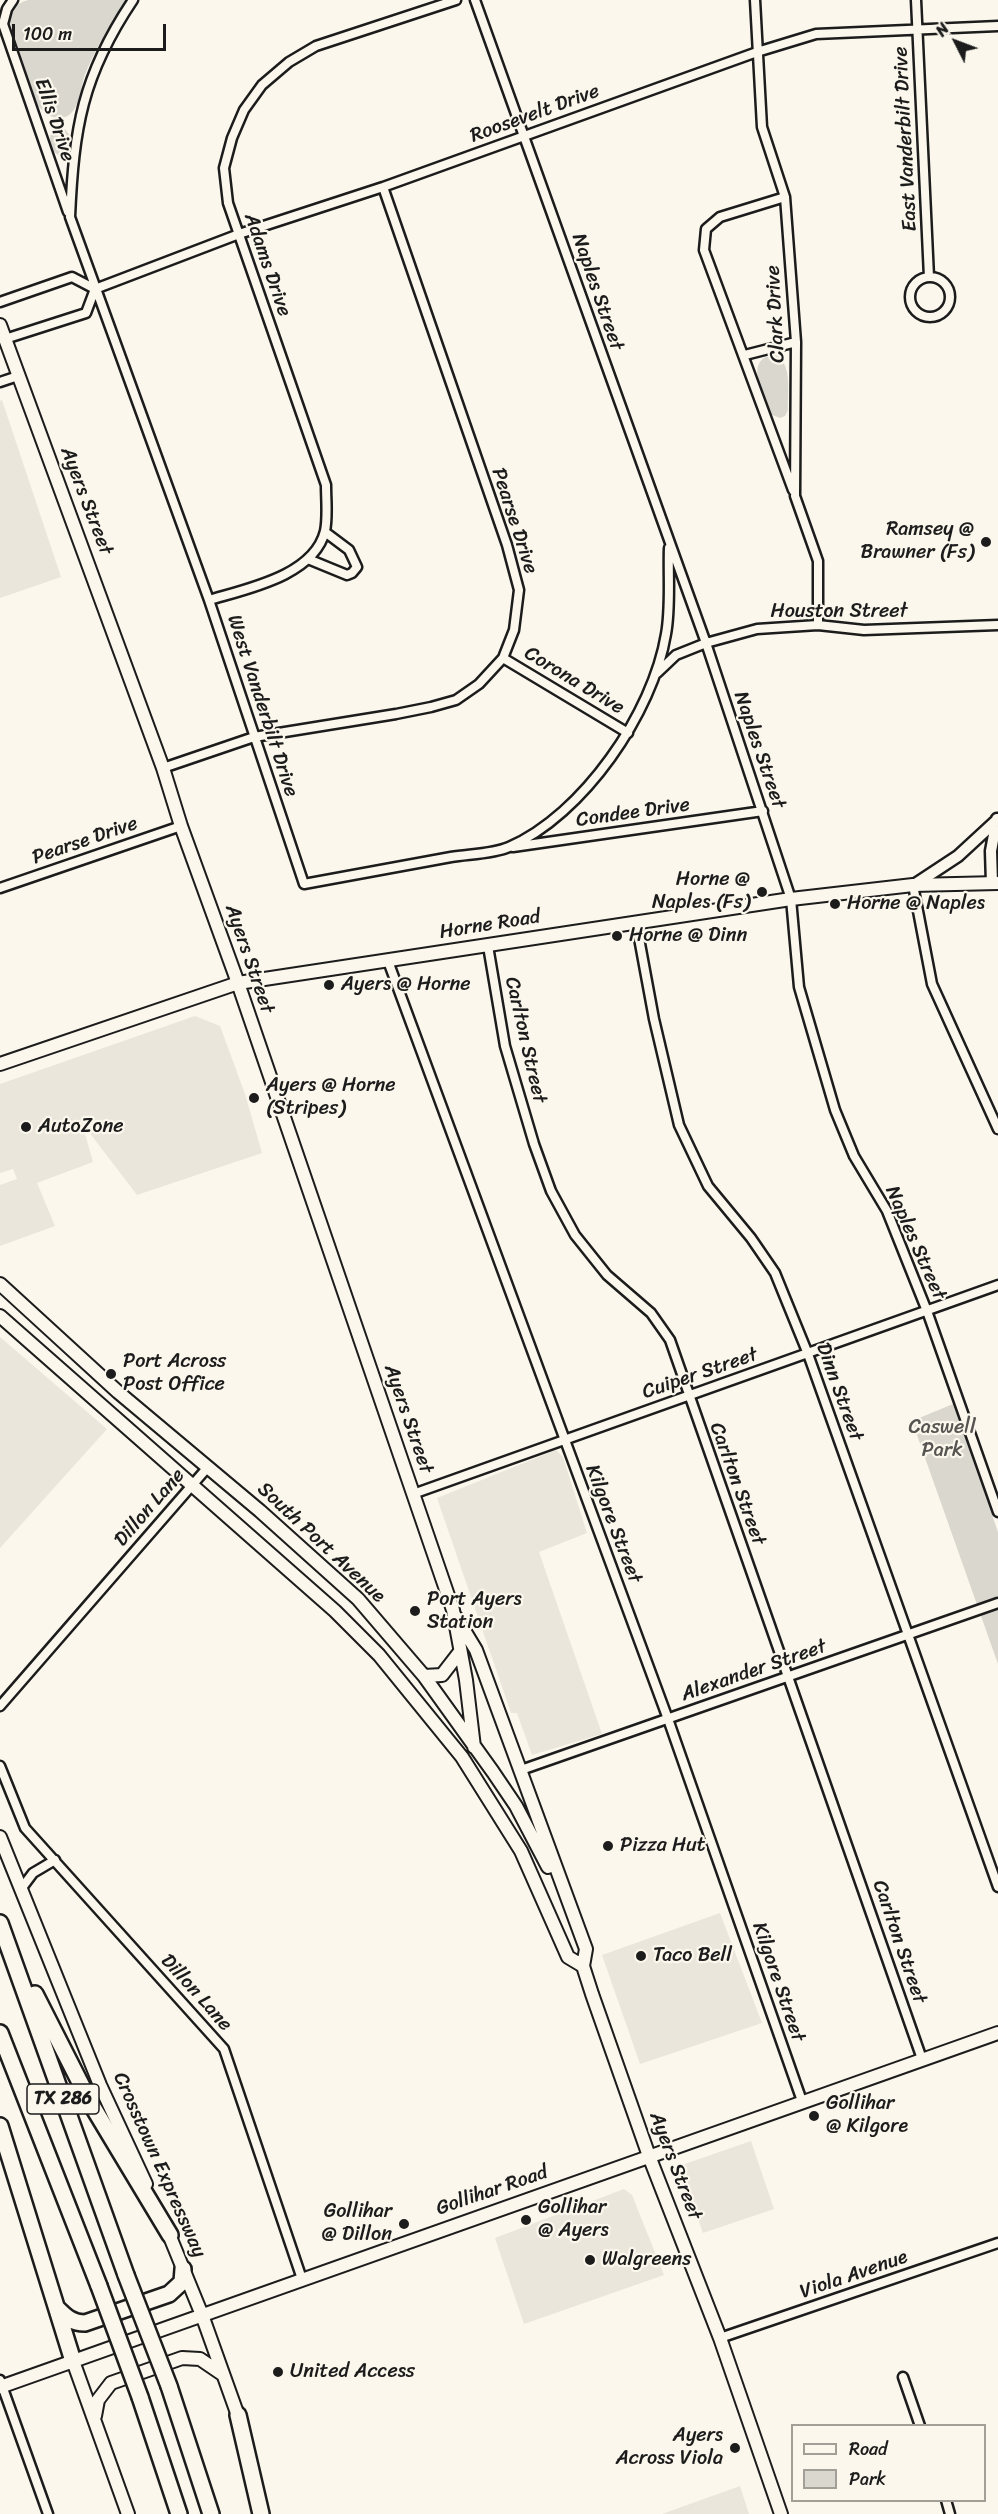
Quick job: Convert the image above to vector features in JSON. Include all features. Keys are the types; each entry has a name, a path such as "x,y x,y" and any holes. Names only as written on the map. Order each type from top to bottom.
{"highway":[{"name":"TX 286","path":"0,1923 126,2275 169,2386 211,2514"},
{"path":"9,1943 90,2102 170,2235"},
{"name":"TX 286","path":"0,2033 99,2286 140,2397 179,2514"},
{"path":"0,2126 73,2361"},
{"path":"57,2308 66,2318 76,2323 84,2323 169,2294 182,2282 183,2269"},
{"path":"238,2415 261,2514"}],"main road":[{"name":"Ayers Street","path":"0,325 163,768 181,826 238,983 453,1610 476,1650 586,1948 583,1966 649,2156 720,2338 780,2514"},
{"name":"Horne Road","path":"0,1064 238,983 791,899 913,885 995,883"},
{"name":"South Port Avenue","path":"0,1284 118,1392 260,1511 358,1599 424,1676 516,1806 572,1914"},
{"name":"South Port Avenue","path":"0,1316 362,1636 414,1695 462,1757"},
{"name":"Ayers Street","path":"453,1610 459,1653 466,1680 474,1747"},
{"path":"424,1676 442,1675 459,1653"},
{"name":"Ayers Street","path":"462,1757 521,1851 568,1957 583,1966"},
{"name":"Crosstown Expressway","path":"0,1837 100,2085 170,2235 202,2315 238,2415 267,2514"},
{"name":"Gollihar Road","path":"1,2384 73,2361 998,2033"},
{"path":"95,2416 98,2400 111,2383 182,2358 200,2359 222,2374"},
{"path":"73,2361 95,2416 128,2514"}],"street":[{"name":"Ellis Drive","path":"13,0 7,9 3,24 70,217"},
{"name":"West Vanderbilt Drive","path":"133,0 112,31 94,68 81,110 72,167 70,217 209,600 304,884 508,847 553,819 597,776 628,733 647,699 666,633 669,544"},
{"name":"Adams Drive","path":"325,532 326,485 228,203 224,168 232,138 244,110 262,85 289,62 316,46 456,0"},
{"name":"Naples Street","path":"475,0 706,643 791,899 799,987 835,1110 854,1156 887,1211 927,1311 998,1512"},
{"name":"Clark Drive","path":"755,0 762,127 785,197 796,342 795,496 818,561 818,625"},
{"name":"East Vanderbilt Drive","path":"916,0 929,277"},
{"name":"Roosevelt Drive","path":"95,289 239,234 383,187 757,52 816,34 998,26"},
{"name":"Pearse Drive","path":"163,768 254,737 432,707 456,700 479,684 503,658 514,630 519,590 507,545 383,187"},
{"path":"785,197 720,217 706,229 704,250 745,355 795,496"},
{"path":"929,277 940,279 945,283 951,299 942,314 931,318 915,312 910,296 918,281 929,277"},
{"path":"0,302 72,278 95,289 86,313 5,339"},
{"path":"745,355 796,342"},
{"path":"0,382 18,376"},
{"path":"209,600 275,580 308,559 325,532 349,550 357,567 347,575 308,559"},
{"name":"Houston Street","path":"656,673 676,655 706,643 757,629 818,625 864,630 998,625"},
{"name":"Corona Drive","path":"503,658 628,733"},
{"name":"Condee Drive","path":"508,847 762,811"},
{"path":"995,883 992,851 997,818"},
{"path":"997,818 958,856 913,885 932,984 998,1129"},
{"name":"Pearse Drive","path":"0,888 181,826"},
{"name":"Dinn Street","path":"636,922 654,1019 679,1125 708,1186 751,1238 775,1273 808,1354 998,1887"},
{"name":"Carlton Street","path":"488,945 505,1046 550,1191 581,1243 607,1275 651,1313 670,1340 922,2059"},
{"name":"Kilgore Street","path":"388,961 668,1719 802,2101"},
{"name":"Cuiper Street","path":"413,1494 998,1285"},
{"name":"Dillon Lane","path":"0,1706 207,1468"},
{"name":"Alexander Street","path":"522,1770 790,1678 998,1603"},
{"name":"Dillon Lane","path":"0,1766 25,1828 224,2049 302,2279"},
{"path":"21,1889 33,1873 55,1860"},
{"name":"Viola Avenue","path":"720,2338 997,2246"},
{"path":"903,2377 919,2424"},
{"path":"1,2384 48,2514"}],"shaded area":[{"path":"2,400 61,577 0,598 0,401"},
{"path":"195,1016 220,1026 245,1094 262,1153 137,1195 82,1123 93,1162 37,1183 55,1226 0,1246 0,1185 17,1179 13,1169 0,1173 0,1084"},
{"path":"0,1337 107,1429 0,1548"},
{"path":"556,1450 563,1457 587,1533 539,1552 602,1734 532,1755 517,1713 511,1713 437,1498"},
{"path":"720,1913 762,2023 640,2064 602,1955"},
{"path":"751,2141 774,2209 703,2233 679,2166"},
{"path":"624,2189 632,2195 664,2275 524,2324 495,2238"},
{"path":"740,2486 749,2514 662,2514"}],"green space":[{"path":"28,0 127,0 93,57 84,77 75,108 65,117 56,118 37,105 10,23 14,8"},
{"path":"58,129 65,129 70,136 69,153 64,157 57,154 51,145 51,133"},
{"path":"776,355 785,365 788,380 788,410 785,416 780,418 770,414 758,378 760,362 766,357"},
{"name":"Caswell Park","path":"953,1404 998,1532 998,1664 912,1421"}],"place":[{"name":"Ramsey @ Brawner (Fs)","path":"986,542"},
{"name":"Horne @ Naples (Fs)","path":"762,892"},
{"name":"Horne @ Naples","path":"835,904"},
{"name":"Horne @ Dinn","path":"617,936"},
{"name":"Ayers @ Horne","path":"329,985"},
{"name":"Ayers @ Horne (Stripes)","path":"254,1098"},
{"name":"AutoZone","path":"26,1127"},
{"name":"Port Across Post Office","path":"111,1374"},
{"name":"Port Ayers Station","path":"415,1611"},
{"name":"Pizza Hut","path":"608,1846"},
{"name":"Taco Bell","path":"641,1956"},
{"name":"Gollihar @ Kilgore","path":"814,2116"},
{"name":"Gollihar @ Ayers","path":"526,2220"},
{"name":"Gollihar @ Dillon","path":"404,2224"},
{"name":"Walgreens","path":"590,2260"},
{"name":"United Access","path":"278,2372"},
{"name":"Ayers Across Viola","path":"735,2448"}]}
